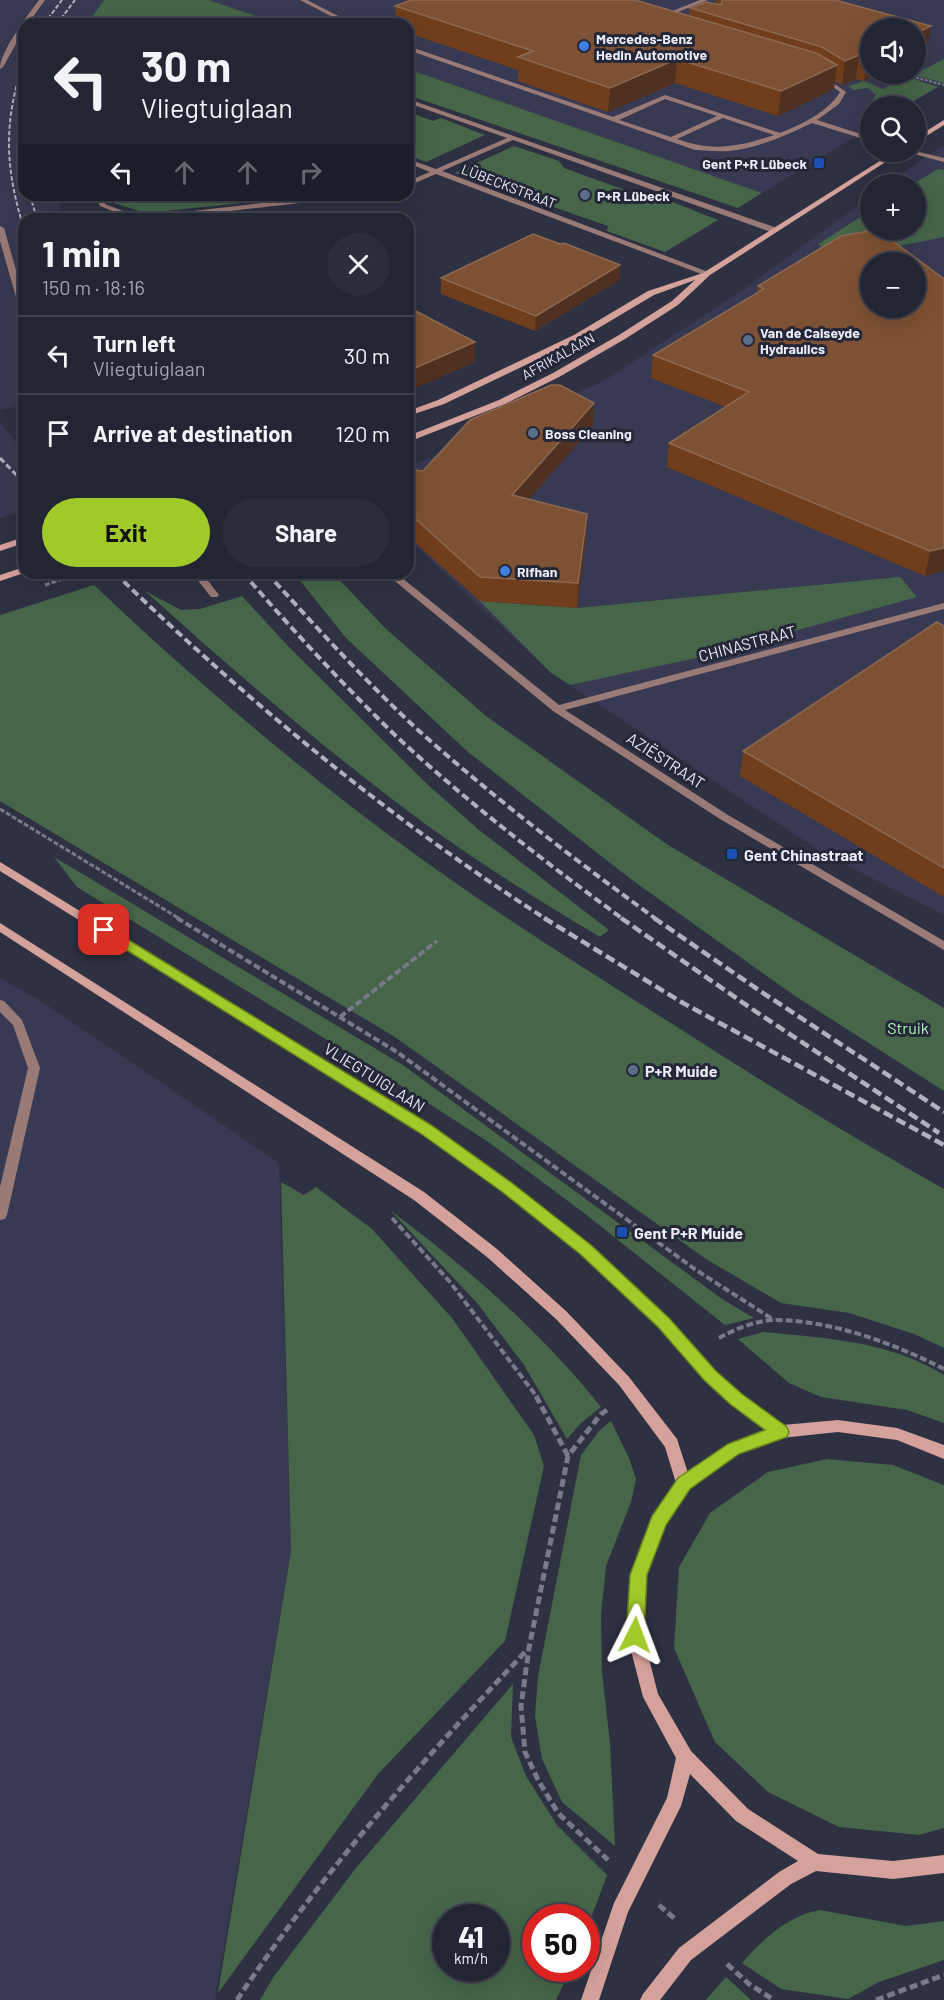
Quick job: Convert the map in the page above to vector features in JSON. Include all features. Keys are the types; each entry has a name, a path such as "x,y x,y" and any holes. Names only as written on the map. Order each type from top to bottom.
{"main road":[{"path":"926,134 944,122"},
{"name":"AFRIKALAAN","path":"414,437 502,402 556,375 675,303 707,273 882,162"},
{"name":"AFRIKALAAN","path":"414,412 441,402 576,337 651,293 707,273"},
{"path":"0,548 18,542"},
{"path":"0,578 18,572"},
{"name":"VLIEGTUIGLAAN","path":"0,866 425,1129 507,1187 586,1250 663,1323 710,1376 736,1399 781,1432"},
{"path":"0,927 419,1196 492,1253 561,1316 624,1381 672,1444 684,1484"},
{"path":"944,1452 897,1434 838,1426 781,1432 734,1449 684,1484 658,1521 638,1575 635,1635 651,1697 685,1757 742,1815 815,1862 893,1870 944,1864"},
{"path":"590,2000 620,1909 675,1800 685,1757"},
{"path":"649,2000 685,1954 785,1878 815,1862"}],"street":[{"path":"28,18 42,0"},
{"path":"303,0 339,18"},
{"path":"655,19 705,0"},
{"path":"672,12 683,15"},
{"path":"0,67 18,35"},
{"path":"414,50 694,148 728,149 758,142 812,121 841,99 843,92 832,82 816,74"},
{"path":"613,120 665,97 778,134"},
{"path":"414,103 774,230"},
{"path":"670,140 722,116"},
{"path":"812,121 860,137"},
{"name":"LÜBECKSTRAAT","path":"438,172 513,138"},
{"path":"926,156 944,160"},
{"path":"414,163 438,172"},
{"path":"414,181 438,172"},
{"name":"LÜBECKSTRAAT","path":"438,172 707,273"},
{"path":"101,201 102,205 124,213"},
{"path":"194,213 300,201"},
{"path":"0,228 18,290"},
{"path":"202,579 214,595"},
{"name":"AZIËSTRAAT","path":"397,579 557,710 724,817 944,946"},
{"name":"CHINASTRAAT","path":"557,710 944,606"},
{"path":"0,1004 18,1023 34,1068 0,1215"}],"path":[{"path":"926,80 944,85"},
{"path":"0,808 397,1052 696,1269 774,1320"},
{"path":"340,1017 437,941"},
{"path":"386,1211 450,1282 485,1327 541,1403 568,1456"},
{"path":"716,1340 736,1329 774,1320 829,1326 908,1351 944,1369"},
{"path":"601,1414 568,1456 529,1648 521,1706 525,1752 538,1780 558,1813 748,1984 774,2000"},
{"path":"237,2000 292,1919 417,1766 529,1648"},
{"path":"876,2000 944,1975"}],"shaded area":[{"path":"0,0 104,0 91,18 18,18 18,201 60,201 62,213 18,213 18,406 0,410"},
{"path":"209,0 944,0 944,83 922,96 860,96 860,134 762,193 414,71 414,18 261,18"},
{"path":"944,145 944,915 823,853 550,672 414,544 414,465 604,381 744,289 860,204 860,240 926,240 926,174 902,174 919,162 926,162 926,157"},
{"path":"0,423 18,444 18,513 0,518"},
{"path":"0,978 41,1001 279,1163 291,1551 215,2000 0,2000"}],"green space":[{"path":"104,0 209,0 261,18 91,18"},
{"path":"944,59 944,83 926,78 926,68"},
{"path":"414,71 762,193 738,208 414,97"},
{"path":"860,82 883,89 893,84 926,83 938,87 922,96 875,96 868,88 853,90 849,86"},
{"path":"414,114 433,121 441,118 485,135 426,162 414,157"},
{"path":"514,146 559,161 564,168 653,200 670,201 718,220 665,252 607,231 608,226 455,173"},
{"path":"938,169 944,170 944,237 838,258 818,244 860,217 860,240 926,240 926,176"},
{"path":"110,201 260,201 146,213"},
{"path":"900,577 917,597 701,657 570,685 550,672 480,601 577,608"},
{"name":"Struik","path":"299,579 339,579 386,629 486,716 668,845 944,1008 944,1091 795,996 632,880 468,752 346,638"},
{"path":"94,585 185,669 248,723 344,801 424,861 548,945 741,1068 944,1189 944,1348 914,1334 849,1313 781,1303 706,1259 395,1037 0,801 0,615"},
{"path":"145,591 181,610 200,609 242,596 287,645 427,784 479,830 609,930 600,937 556,911 428,826 284,712"},
{"path":"54,857 403,1065 722,1299 754,1318 725,1325 584,1213 487,1141 378,1071 77,887"},
{"path":"281,1182 304,1195 316,1187 372,1229 452,1318 534,1435 544,1466 505,1641 378,1774 218,1993 291,1551"},
{"path":"390,1210 475,1278 528,1326 601,1407 581,1423 567,1439 524,1365 477,1303"},
{"path":"763,1332 856,1343 902,1355 923,1364 944,1375 944,1423 907,1410 821,1397 789,1383 738,1339"},
{"path":"611,1421 629,1458 636,1479 631,1502 606,1566 601,1615 602,1672 610,1743 615,1846 562,1802 542,1759 535,1716 538,1676 581,1455 599,1431"},
{"path":"827,1459 893,1465 944,1485 944,1828 919,1835 839,1827 768,1792 715,1742 674,1648 679,1567 710,1513 768,1472"},
{"path":"513,1684 511,1737 526,1776 557,1825 607,1875 596,1904 522,1904 522,1982 564,1982 556,2000 260,2000 274,1976 356,1868"},
{"path":"820,1910 906,1926 944,1921 944,1960 879,1982 848,1999 781,1989 742,1963 758,1946 787,1923"},
{"path":"726,1977 751,2000 706,2000"}],"building":[{"path":"411,0 635,0 816,53 837,65 781,91 677,59 610,88 518,57 533,51 395,6"},
{"path":"722,0 835,0 901,18 860,18 860,55 845,61 822,47 690,8 706,2 721,5"},
{"path":"860,233 860,240 891,240 908,252 860,252 860,318 926,318 926,266 944,279 944,548 930,551 669,443 749,392 653,355 764,289 758,286 841,236"},
{"path":"533,234 560,244 564,243 620,265 536,316 441,278"},
{"path":"414,310 475,342 414,368"},
{"path":"551,385 560,385 594,403 512,495 587,514 578,583 480,577 414,518 414,470 423,471 470,420"},
{"path":"937,622 944,626 944,868 743,751"}],"railway":[{"path":"48,18 62,0"},
{"path":"62,18 75,0"},
{"path":"18,80 12,104 9,145 13,186 20,213"},
{"path":"32,201 35,213"},
{"path":"0,458 18,477"},
{"path":"121,579 165,621 322,757 432,841 546,919"},
{"path":"248,579 318,656 396,736 507,831 623,919"},
{"path":"272,579 360,673 418,730 535,828 656,919"},
{"path":"544,918 683,1003 944,1145"},
{"path":"621,918 752,1009 939,1133"},
{"path":"654,918 944,1112"}],"place":[{"name":"Mercedes-Benz Hedin Automotive","path":"584,46"},
{"name":"Gent P+R Lübeck","path":"819,163"},
{"name":"P+R Lübeck","path":"585,195"},
{"name":"Van de Calseyde Hydraulics","path":"748,340"},
{"name":"Boss Cleaning","path":"533,433"},
{"name":"Rifhan","path":"505,571"},
{"name":"Gent Chinastraat","path":"732,854"},
{"name":"P+R Muide","path":"633,1070"},
{"name":"Gent P+R Muide","path":"622,1232"}],"route":[{"path":"104,930 425,1129 507,1187 586,1250 663,1323 710,1376 736,1399 781,1432 734,1449 684,1484 658,1521 638,1575 635,1635"}]}
